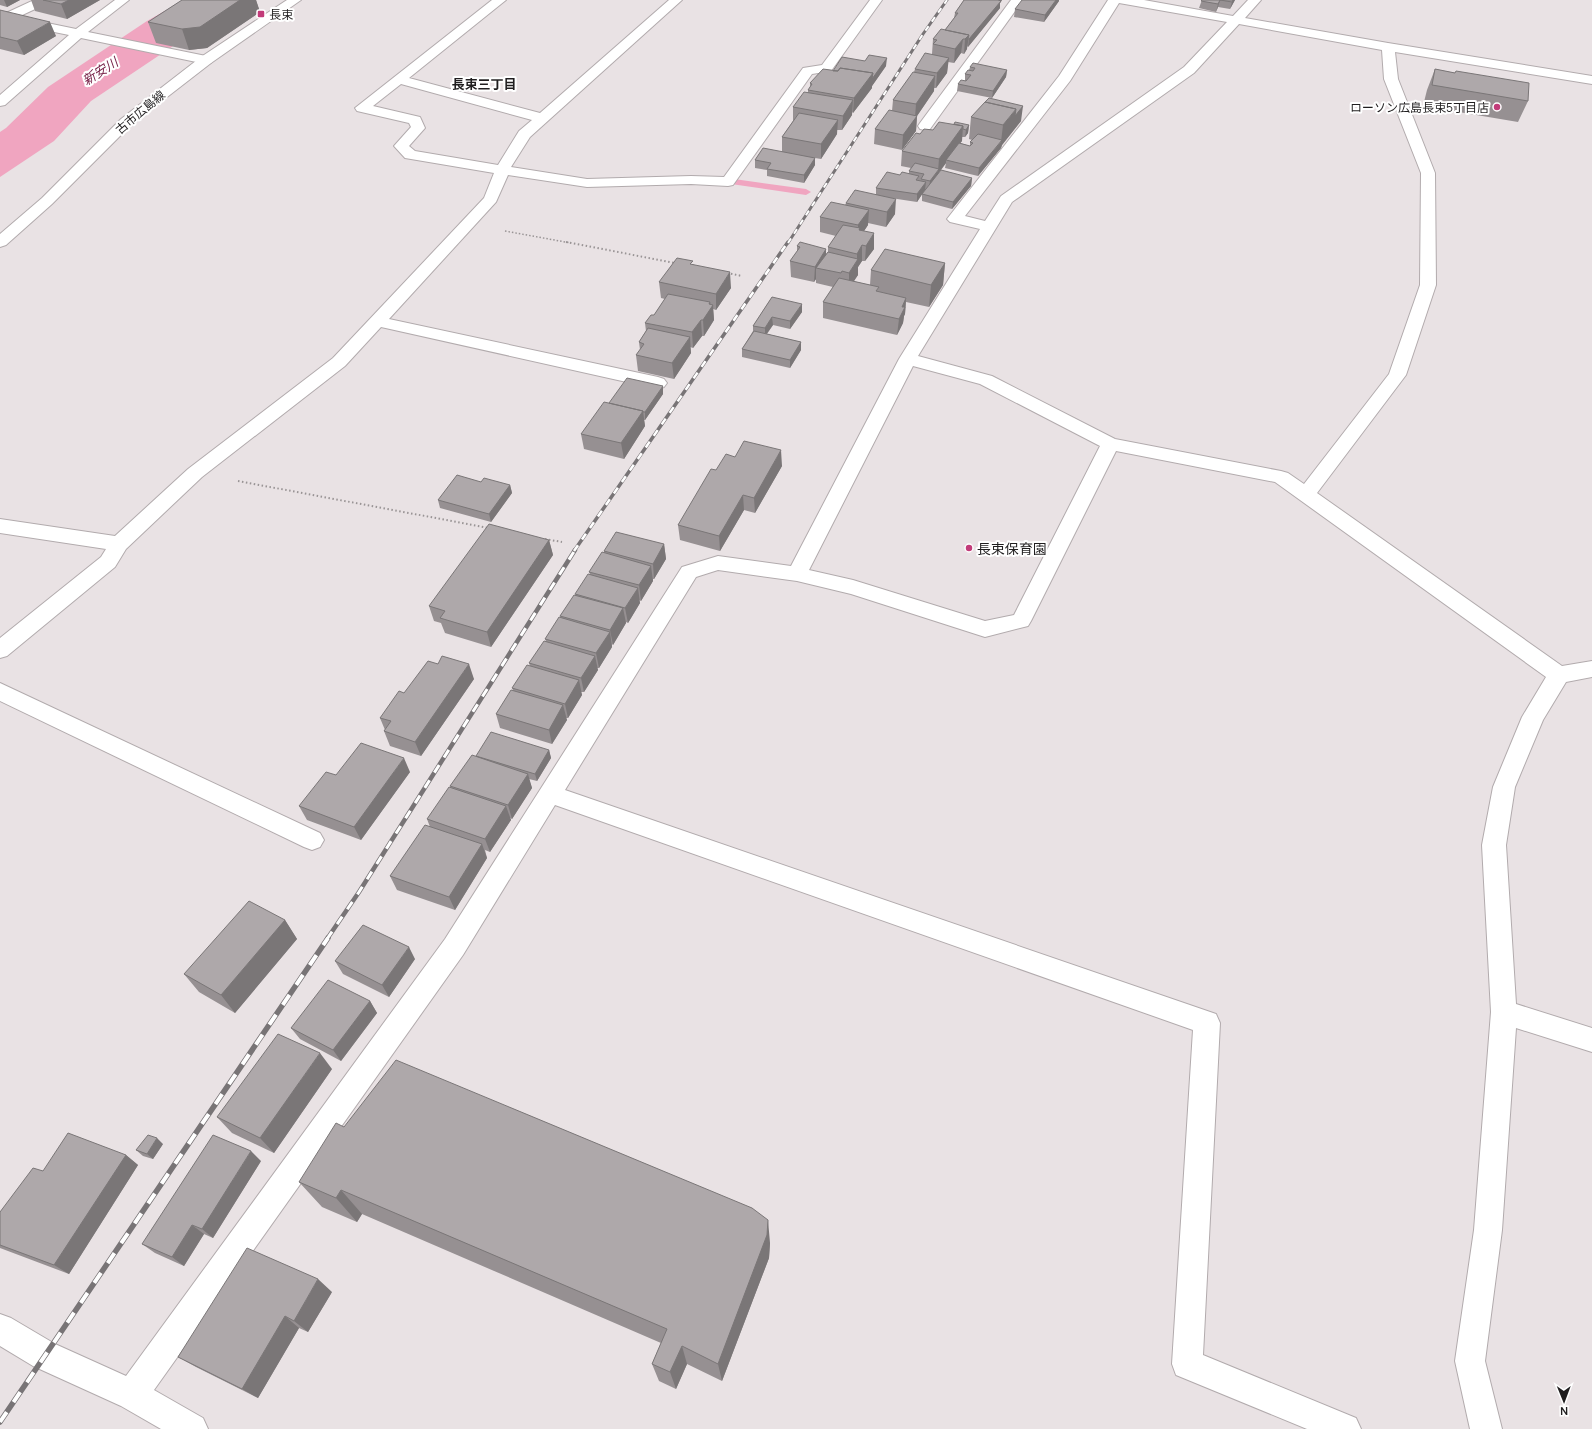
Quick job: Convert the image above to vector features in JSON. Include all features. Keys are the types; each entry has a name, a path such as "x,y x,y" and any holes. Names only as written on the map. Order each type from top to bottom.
{"street":[{"path":"2,18 44,0"},
{"path":"0,102 78,34 123,0"},
{"name":"古市広島線","path":"0,242 46,201 126,122 206,60 295,0"},
{"path":"500,0 362,108 415,120 418,128 401,146 410,155 587,183 690,180 728,182 808,71 826,68 876,0"},
{"path":"0,650 108,562 119,544 195,473 339,362 491,199 502,170 524,134 676,0"},
{"path":"925,126 1017,0"},
{"path":"989,226 955,219 1065,78 1114,0"},
{"path":"1123,0 1151,2 1235,20 1388,47 1592,80"},
{"path":"797,574 908,358 1006,199 1190,70 1255,0"},
{"path":"2,18 206,60"},
{"path":"1306,495 1397,375 1428,285 1428,173 1391,79 1388,47"},
{"path":"399,78 542,118"},
{"path":"377,322 658,383"},
{"path":"908,358 986,380 1110,444 1281,477 1559,675 1592,669"},
{"path":"132,1395 454,947 689,572 718,563 797,574 853,587 985,629 1021,621 1110,444"},
{"path":"0,526 119,544"},
{"path":"1486,1429 1470,1360 1488,1230 1504,1012 1494,844 1504,787 1532,717 1559,675"},
{"path":"0,691 312,840"},
{"path":"550,794 1207,1023 1187,1364 1345,1429"},
{"path":"1504,1012 1592,1040"},
{"path":"0,1329 44,1355 132,1395 192,1429"}],"path":[{"path":"468,224 680,264"},
{"path":"726,273 742,276"},
{"path":"195,473 492,529"},
{"path":"538,538 562,542"}],"water":[{"name":"新安川","path":"184,0 200,28 91,101 54,141 0,177 0,132 48,87 147,21"}],"building":[{"path":"43,0 69,0 61,4"},
{"path":"182,0 240,0 200,27 182,29 148,22"},
{"path":"964,0 1001,1 969,39 969,35 945,30 958,13 955,13"},
{"path":"1022,0 1056,0 1045,15 1015,9"},
{"path":"1220,0 1218,4 1201,1"},
{"path":"1220,0 1233,0 1232,2"},
{"path":"0,10 50,22 17,41 0,37"},
{"path":"941,29 969,35 963,39 955,49 933,44 937,40 933,39"},
{"path":"925,53 949,58 937,73 915,69"},
{"path":"869,55 887,58 872,79 873,73 840,68 838,71 833,71 842,57 865,61"},
{"path":"973,63 1007,70 993,91 958,84 961,80 966,81 971,75 965,74 968,70 973,71 975,68 970,67"},
{"path":"840,68 873,73 854,98 808,90 812,84 810,83 823,69 838,71"},
{"path":"1435,69 1529,83 1528,101 1432,85"},
{"path":"913,72 935,76 916,104 893,100"},
{"path":"804,92 853,100 843,116 793,107"},
{"path":"989,98 1023,106 1015,116 1016,109 985,102"},
{"path":"985,102 1016,109 1003,125 971,117"},
{"path":"889,110 917,116 903,135 875,129"},
{"path":"799,113 838,120 821,144 782,137"},
{"path":"939,122 963,126 939,159 902,151 916,133 920,134 924,129 933,130"},
{"path":"955,122 969,125 966,130 963,129 963,126 954,124"},
{"path":"978,134 1002,140 979,168 946,160 959,143 970,146 973,143 970,142"},
{"path":"763,148 815,158 804,175 767,169 771,163 755,160"},
{"path":"915,163 939,169 930,181 921,179 924,174 909,171"},
{"path":"941,170 972,178 953,202 922,194"},
{"path":"887,172 900,175 902,172 919,176 916,180 926,182 917,194 876,188"},
{"path":"855,190 896,199 887,212 846,203"},
{"path":"831,202 869,210 858,225 820,217"},
{"path":"843,225 860,228 859,230 874,233 866,246 862,245 857,254 828,247"},
{"path":"800,242 826,249 815,267 790,261 800,247 797,246"},
{"path":"885,249 945,263 931,285 871,270"},
{"path":"828,252 858,259 849,273 816,268"},
{"path":"677,258 693,261 690,264 730,272 716,294 659,282"},
{"path":"839,278 879,287 876,291 906,298 902,307 905,307 899,319 823,302"},
{"path":"668,294 710,302 709,304 713,305 703,320 701,320 692,332 645,323 651,315 654,315"},
{"path":"772,297 802,304 790,321 772,317 765,328 753,326"},
{"path":"648,328 690,337 672,363 636,355 644,344 639,342"},
{"path":"754,331 801,342 790,360 742,349"},
{"path":"627,378 663,386 645,412 609,403"},
{"path":"604,402 643,411 621,443 581,434"},
{"path":"744,441 781,450 754,498 743,495 719,536 678,525 711,469 716,470 726,454 735,457"},
{"path":"457,475 481,482 484,478 510,485 489,514 438,500"},
{"path":"489,524 549,540 487,632 440,618 445,611 429,606"},
{"path":"616,532 664,544 653,564 604,551"},
{"path":"602,552 651,566 639,585 589,572"},
{"path":"588,574 638,588 625,608 575,594"},
{"path":"574,595 623,608 610,630 560,616"},
{"path":"559,617 610,632 596,653 545,639"},
{"path":"544,641 595,656 581,678 529,663"},
{"path":"442,656 469,664 415,742 384,731 391,721 380,718 399,691 404,693 428,661 438,664"},
{"path":"527,665 579,680 565,704 512,688"},
{"path":"511,690 563,705 549,730 496,714"},
{"path":"491,732 549,750 535,774 476,756"},
{"path":"361,743 404,758 354,827 299,806 326,772 336,775"},
{"path":"472,755 528,774 508,805 450,786"},
{"path":"449,787 506,806 485,839 427,819"},
{"path":"425,825 482,844 449,897 390,876"},
{"path":"249,901 285,920 221,995 184,974"},
{"path":"363,925 409,947 382,985 335,961"},
{"path":"328,980 370,1001 333,1050 291,1028"},
{"path":"278,1034 320,1053 260,1138 217,1117"},
{"path":"396,1060 752,1208 768,1220 767,1235 718,1364 682,1346 670,1372 652,1364 667,1329 341,1190 336,1198 299,1182 336,1123 344,1127"},
{"path":"68,1133 126,1155 54,1265 0,1245 0,1212 33,1168 43,1171"},
{"path":"148,1135 157,1138 147,1154 136,1150"},
{"path":"213,1135 251,1151 202,1229 192,1225 172,1257 142,1244"},
{"path":"247,1248 318,1279 294,1321 285,1316 242,1389 178,1357"}],"waterway":[{"path":"734,182 806,192"}],"railway":[{"path":"788,243 923,34 947,0"},
{"path":"574,551 788,242"},
{"path":"327,939 359,892 575,550"},
{"path":"0,1422 328,938"}],"place":[{"name":"長束","path":"261,14"},
{"name":"ローソン広島長束5丁目店","path":"1497,107"},
{"name":"長束保育園","path":"969,548"}],"district":[{"name":"長束三丁目","path":"484,84"}]}
